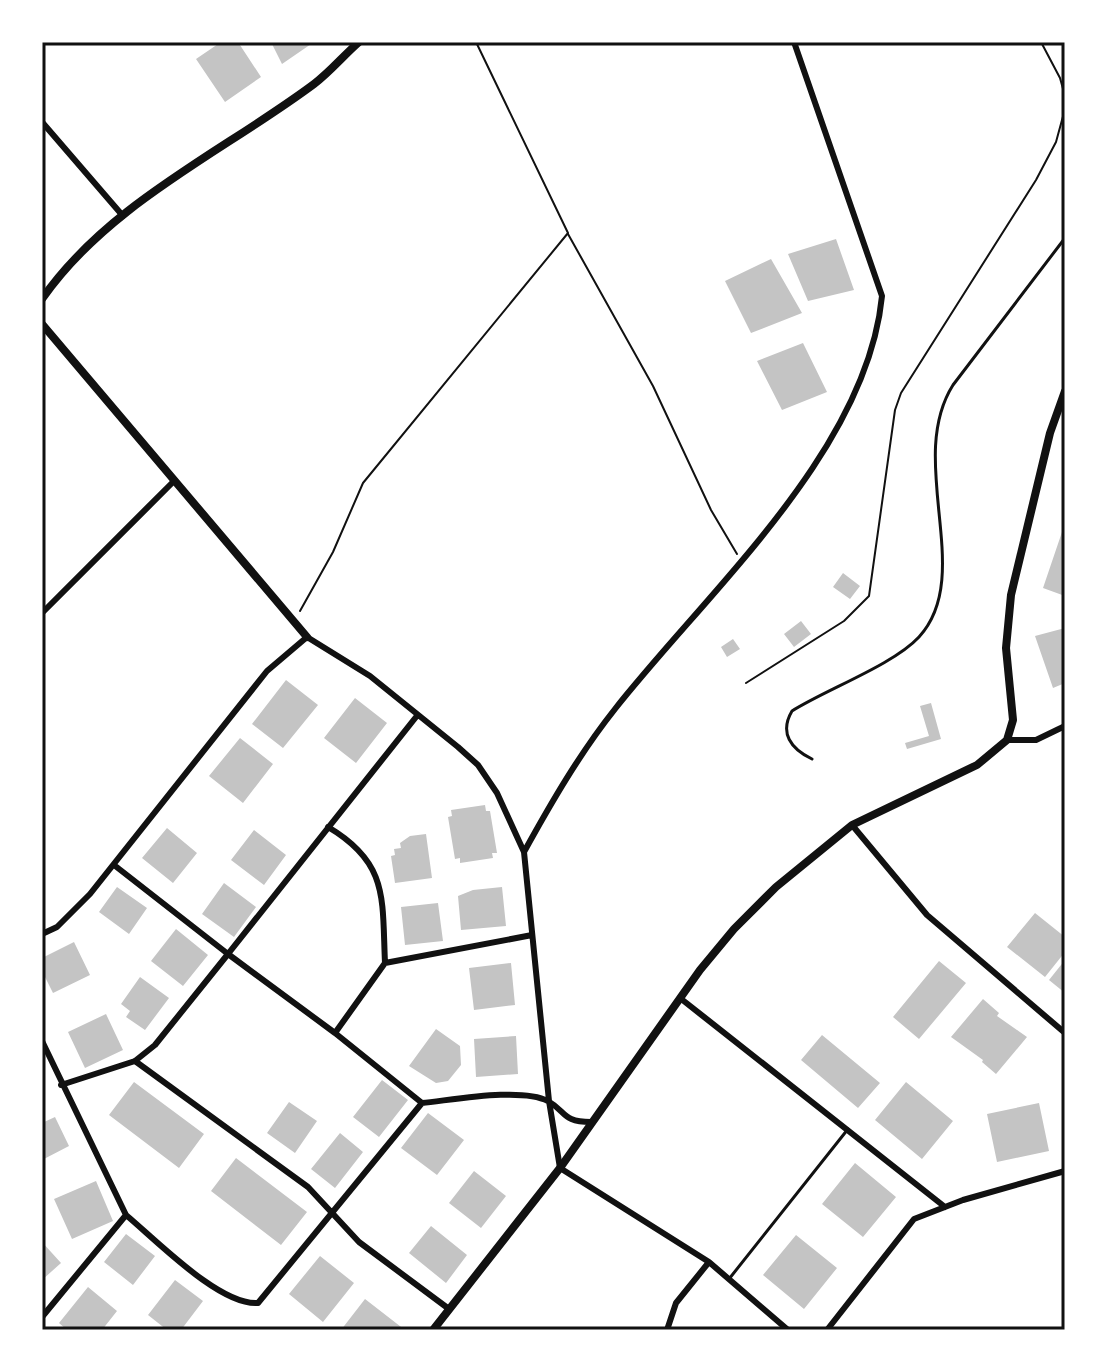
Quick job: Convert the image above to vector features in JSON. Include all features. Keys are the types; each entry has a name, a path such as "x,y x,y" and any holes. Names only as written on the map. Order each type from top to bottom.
{"street":[{"path":"42,299 88,245 123,216 315,83 359,42"},
{"path":"524,852 554,797 613,711 782,511 839,426 868,364 879,332 882,296 794,42"},
{"path":"42,122 123,216"},
{"path":"42,324 293,623 307,637 370,676 478,765 497,793 524,852 549,1101 560,1168 709,1262 788,1330"},
{"path":"433,1330 560,1168 680,998 734,929 776,887 852,825 977,765 1007,740 1013,720 1006,648 1011,595 1042,464 1065,391"},
{"path":"42,613 174,481"},
{"path":"42,934 68,916 114,865 267,671 307,637"},
{"path":"61,1085 135,1061 155,1045 416,717"},
{"path":"1007,740 1036,740 1065,726"},
{"path":"852,825 927,915 1065,1033"},
{"path":"328,827 367,855 375,872 385,963 335,1033"},
{"path":"114,865 422,1103 519,1095 549,1101 564,1117 591,1122"},
{"path":"385,963 532,935"},
{"path":"680,998 945,1207"},
{"path":"42,1041 126,1215 215,1288 243,1304 258,1303 273,1288 422,1103"},
{"path":"135,1061 308,1187 359,1242 449,1309"},
{"path":"827,1330 914,1219 1065,1171"},
{"path":"42,1317 126,1215"},
{"path":"667,1330 676,1303 709,1262"}],"lane":[{"path":"812,759 799,753 787,738 786,727 792,711 907,647 937,611 941,574 934,441 939,410 953,385 1065,238"},
{"path":"729,1279 848,1129"}],"path":[{"path":"476,42 568,233 653,386 711,510 740,559"},
{"path":"1041,42 1060,78 1065,96"},
{"path":"746,683 844,621 869,596 895,410 901,393 1036,180 1056,142 1065,109"},
{"path":"293,623 333,552 363,483 568,233"}],"building":[{"path":"221,42 238,42 261,77 225,102 196,59"},
{"path":"271,42 314,42 282,64"},
{"path":"836,239 854,290 808,301 788,254"},
{"path":"771,259 802,313 751,333 725,281"},
{"path":"803,343 827,392 782,410 757,361"},
{"path":"1062,532 1065,533 1065,596 1043,588"},
{"path":"843,573 860,586 850,599 833,587"},
{"path":"801,621 811,634 794,647 784,634"},
{"path":"1065,628 1065,683 1053,688 1035,636"},
{"path":"733,639 740,649 727,657 721,647"},
{"path":"286,680 318,705 283,748 252,724"},
{"path":"355,698 387,723 356,763 324,738"},
{"path":"931,703 941,739 907,749 905,743 929,736 920,706"},
{"path":"240,738 273,764 243,803 209,776"},
{"path":"485,805 486,811 490,811 497,853 492,853 493,858 460,863 460,858 455,859 448,817 452,816 451,810"},
{"path":"167,828 197,853 173,883 142,858"},
{"path":"254,830 286,855 264,885 231,860"},
{"path":"426,834 432,878 395,883 391,856 395,855 394,849 401,848 400,843 410,836"},
{"path":"224,883 256,907 234,937 202,914"},
{"path":"117,887 147,908 129,934 99,912"},
{"path":"502,887 506,926 461,930 458,896 473,890"},
{"path":"438,903 443,941 405,945 401,907"},
{"path":"1035,913 1065,937 1065,952 1045,977 1007,947"},
{"path":"176,929 208,955 183,986 151,961"},
{"path":"74,942 90,975 53,993 42,971 42,958"},
{"path":"1065,960 1065,993 1049,980"},
{"path":"939,961 966,983 919,1039 893,1017"},
{"path":"511,963 515,1005 474,1010 469,968"},
{"path":"140,977 169,998 145,1030 126,1017 130,1011 121,1004"},
{"path":"983,999 999,1013 997,1016 1027,1037 996,1074 983,1060 951,1037"},
{"path":"106,1014 123,1050 85,1068 68,1032"},
{"path":"436,1029 460,1046 461,1065 448,1081 436,1083 409,1066"},
{"path":"822,1035 880,1083 858,1108 801,1060"},
{"path":"516,1036 518,1074 476,1077 474,1039"},
{"path":"382,1080 408,1100 379,1137 353,1117"},
{"path":"134,1082 204,1134 179,1168 109,1115"},
{"path":"906,1082 953,1121 922,1159 875,1120"},
{"path":"289,1102 317,1121 295,1153 267,1133"},
{"path":"1039,1103 1049,1151 997,1162 987,1114"},
{"path":"428,1113 464,1140 437,1175 401,1148"},
{"path":"55,1117 69,1146 42,1160 42,1123"},
{"path":"340,1133 363,1152 335,1188 311,1169"},
{"path":"236,1158 307,1212 281,1245 211,1191"},
{"path":"855,1163 896,1197 863,1237 822,1204"},
{"path":"474,1171 506,1196 481,1228 449,1203"},
{"path":"96,1181 113,1221 72,1239 54,1199"},
{"path":"431,1226 467,1255 446,1283 409,1253"},
{"path":"126,1234 155,1256 133,1285 104,1262"},
{"path":"796,1235 837,1268 804,1309 763,1275"},
{"path":"42,1242 61,1263 42,1280"},
{"path":"320,1256 354,1283 323,1322 289,1294"},
{"path":"175,1280 203,1301 181,1330 167,1330 148,1315"},
{"path":"88,1287 117,1311 102,1330 67,1330 59,1323"},
{"path":"365,1299 405,1330 341,1330"}]}
